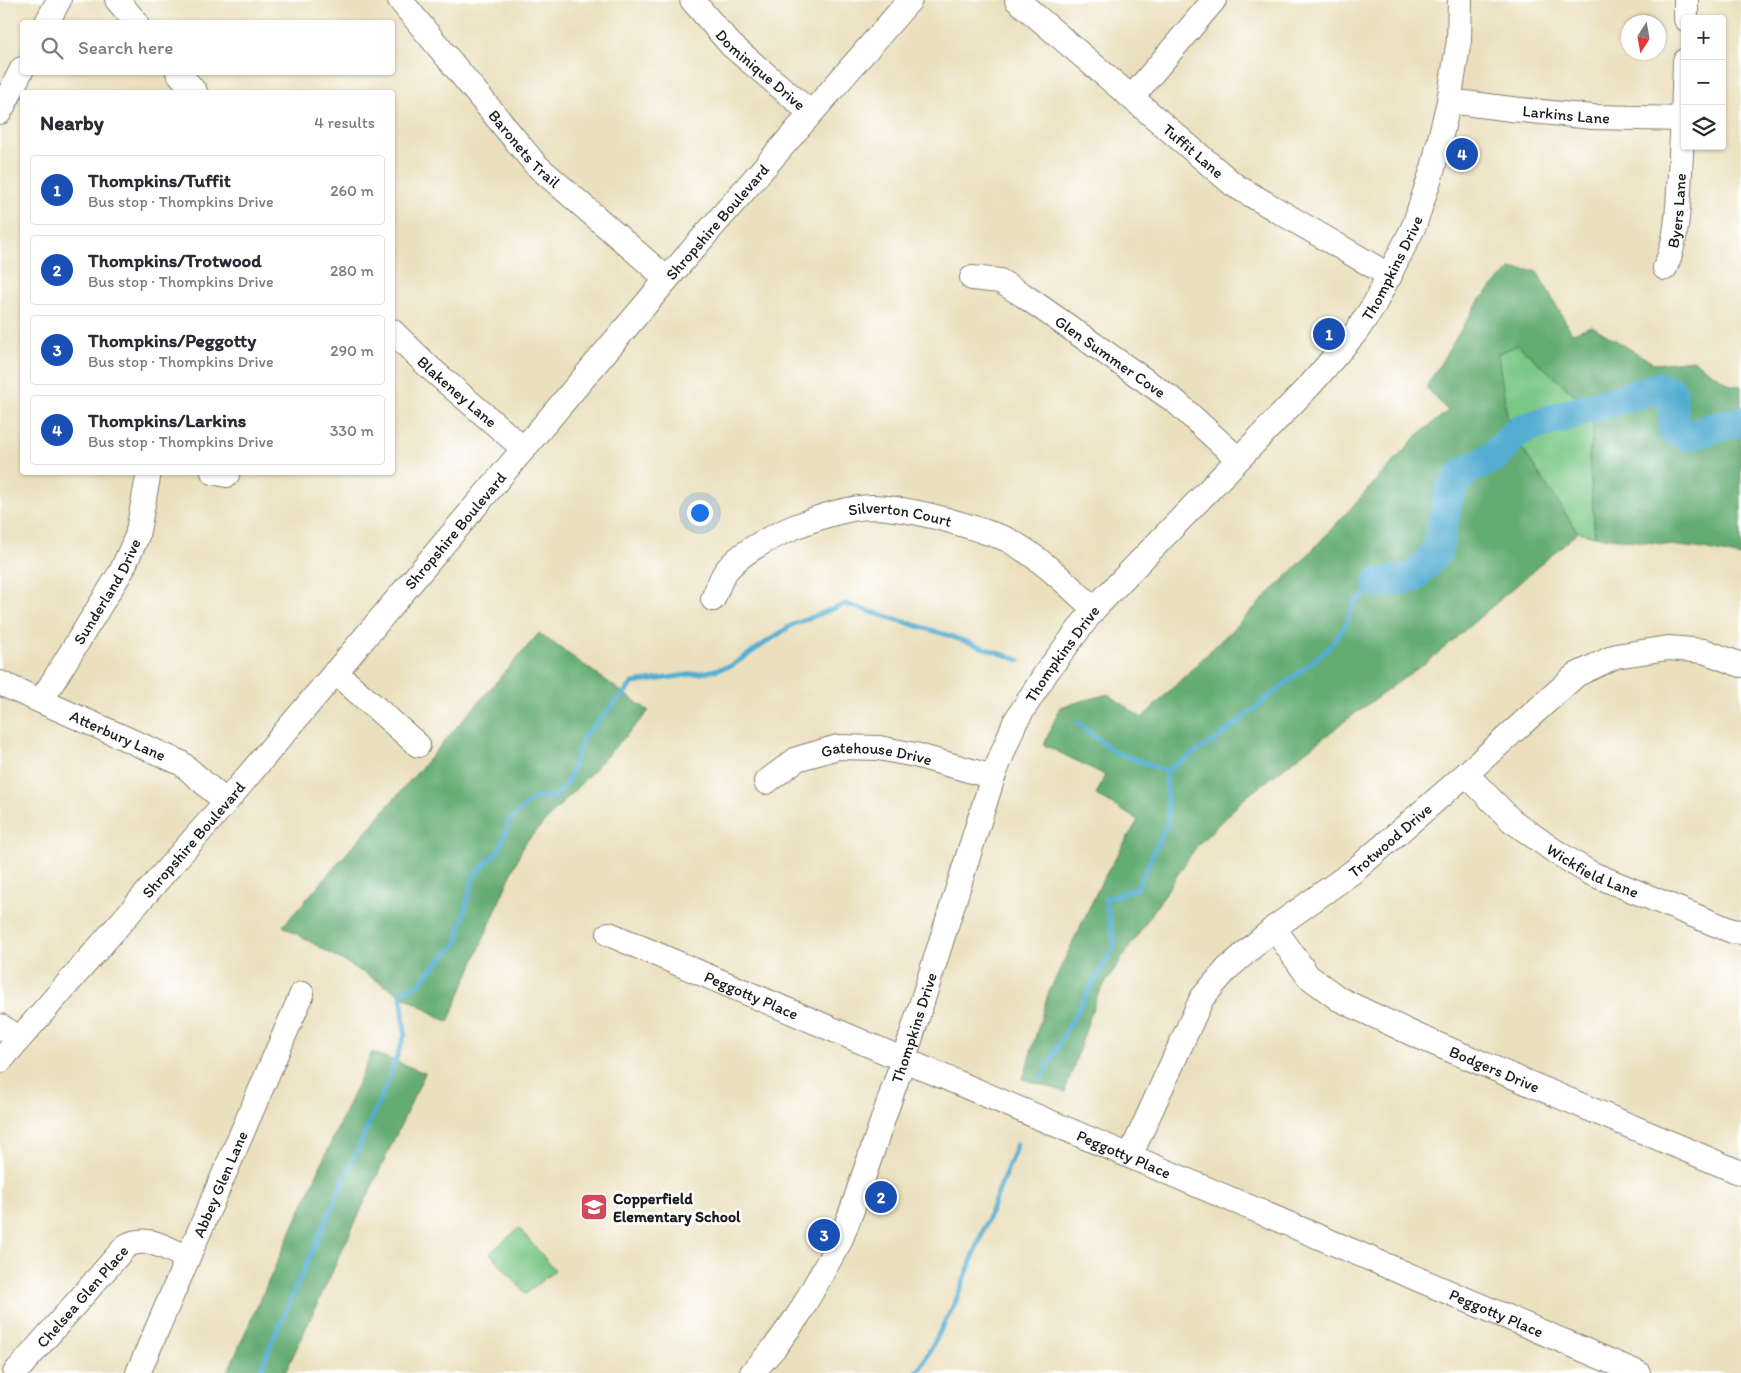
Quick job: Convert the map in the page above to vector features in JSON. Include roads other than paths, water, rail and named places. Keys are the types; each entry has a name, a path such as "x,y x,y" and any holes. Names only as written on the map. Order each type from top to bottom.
{"street":[{"path":"48,20 59,0"},
{"path":"117,0 134,20"},
{"name":"Baronets Trail","path":"400,0 536,165 667,279"},
{"name":"Dominique Drive","path":"692,0 731,45 811,113"},
{"name":"Shropshire Boulevard","path":"0,1061 10,1032 226,802 667,279 910,0"},
{"name":"Tuffit Lane","path":"1017,0 1234,185 1390,276"},
{"path":"1132,97 1214,0"},
{"name":"Thompkins Drive","path":"752,1373 775,1347 799,1314 840,1241 904,1058 994,777 1015,722 1046,672 1094,609 1237,458 1312,383 1356,332 1374,305 1414,226 1433,168 1449,101 1458,40 1460,0"},
{"path":"1686,0 1686,15"},
{"path":"0,112 20,73"},
{"path":"181,75 193,90"},
{"name":"Larkins Lane","path":"1449,101 1593,118 1681,119"},
{"name":"Byers Lane","path":"1665,268 1671,254 1677,228 1681,150"},
{"name":"Glen Summer Cove","path":"972,278 1000,282 1023,295 1176,402 1237,458"},
{"name":"Blakeney Lane","path":"395,334 430,368 524,449"},
{"name":"Sunderland Drive","path":"41,701 122,570 137,536 148,475"},
{"name":"Silverton Court","path":"713,598 725,572 746,552 784,531 827,514 871,507 922,514 969,526 1007,539 1039,559 1094,609"},
{"name":"Trotwood Drive","path":"1130,1156 1202,998 1227,969 1274,928 1354,871 1576,675 1616,656 1668,648 1704,651 1741,665"},
{"path":"334,672 418,745"},
{"name":"Atterbury Lane","path":"0,684 181,763 226,802"},
{"name":"Gatehouse Drive","path":"766,782 797,758 838,747 878,748 906,753 994,777"},
{"name":"Wickfield Lane","path":"1466,774 1510,820 1590,873 1741,932"},
{"name":"Bodgers Drive","path":"1274,928 1308,976 1339,999 1415,1035 1741,1173"},
{"name":"Peggotty Place","path":"609,934 904,1058 1638,1373"},
{"name":"Abbey Glen Lane","path":"138,1373 302,994"},
{"name":"Chelsea Glen Place","path":"14,1373 126,1246 133,1242 149,1242 187,1258"}],"waterway":[{"path":"1378,583 1413,578 1437,552 1450,490 1464,472 1494,457 1519,430 1659,387 1672,392 1674,430 1687,436 1722,425 1741,422"},
{"path":"1078,723 1113,751 1166,771 1217,739 1328,649 1346,625 1353,604 1378,583"},
{"path":"260,1373 388,1081 405,1034 401,992 419,985 457,943 473,877 499,850 509,821 532,799 556,796 569,779 583,738 633,683 707,672 731,666 792,625 845,604 938,632 1019,660"},
{"path":"1041,1079 1115,945 1105,899 1137,888 1168,822 1166,771"},
{"path":"916,1373 955,1303 1017,1144"}],"place":[{"name":"Thompkins/Larkins","path":"1462,154"},
{"name":"Thompkins/Tuffit","path":"1329,334"},
{"name":"Thompkins/Trotwood","path":"881,1197"},
{"name":"Copperfield Elementary School","path":"594,1207"},
{"name":"Thompkins/Peggotty","path":"824,1235"}]}
